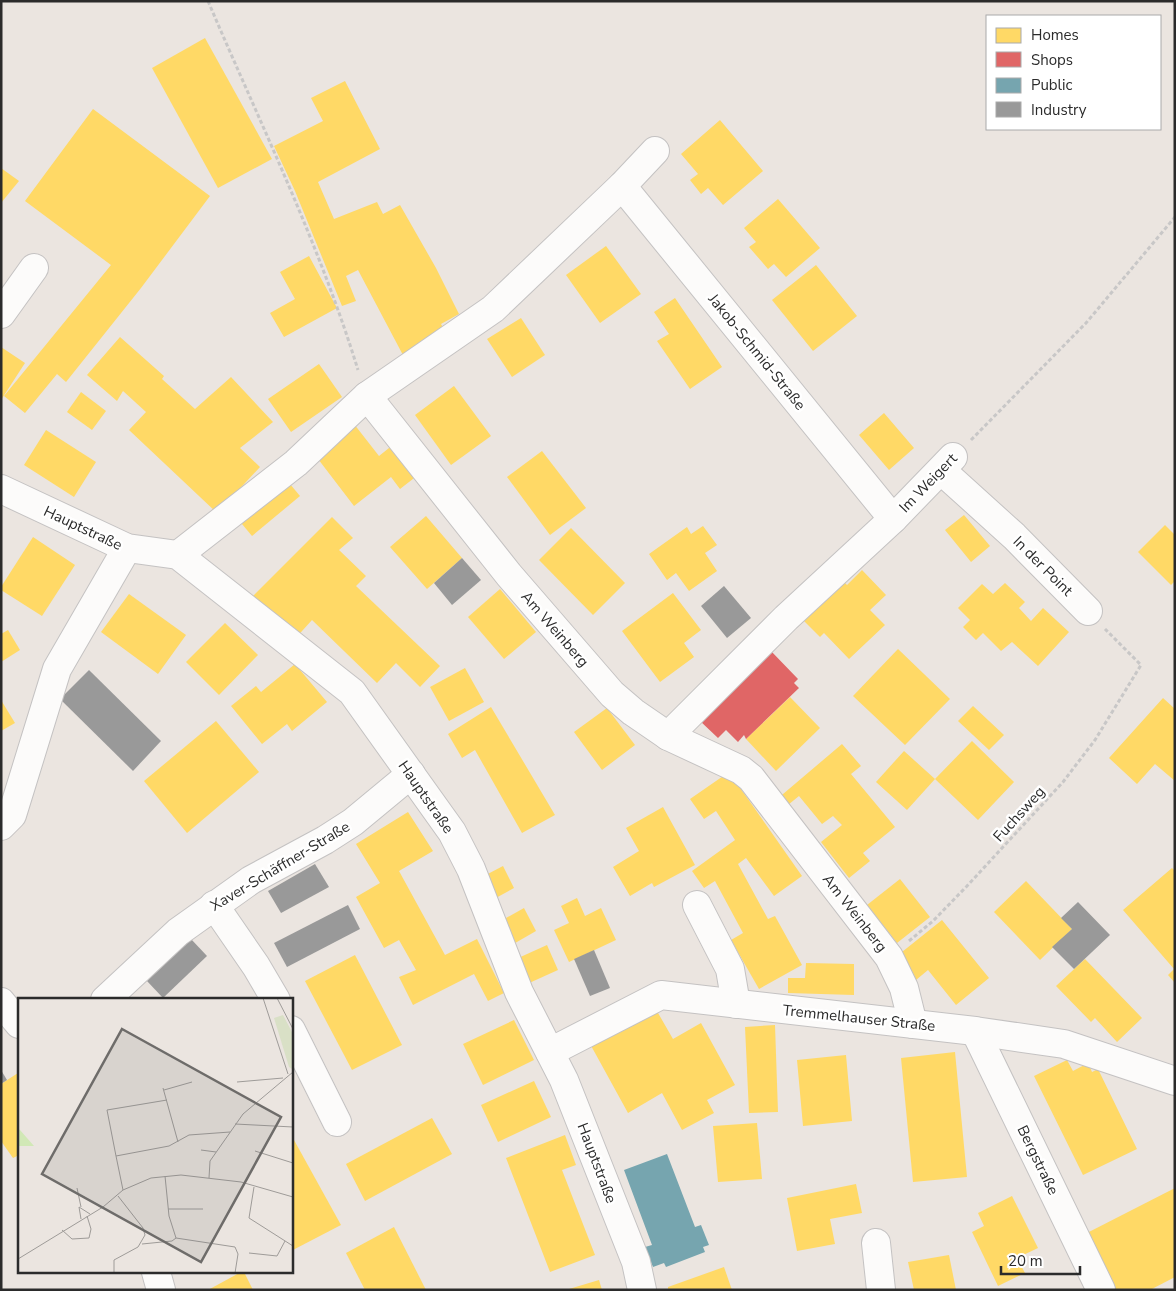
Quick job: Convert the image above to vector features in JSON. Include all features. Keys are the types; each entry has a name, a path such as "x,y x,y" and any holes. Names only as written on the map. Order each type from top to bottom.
{"street":[{"path":"178,555 296,463 367,396 494,310 622,186 655,151"},
{"name":"Jakob-Schmid-Straße","path":"622,186 893,519"},
{"path":"1,314 34,268"},
{"name":"Am Weinberg","path":"367,396 509,575 612,694 633,712 668,736 741,770 751,778 889,957 904,988 913,1024"},
{"name":"Im Weigert","path":"668,736 786,618 893,519 948,464"},
{"name":"In der Point","path":"948,464 1014,536 1088,611"},
{"name":"Hauptstraße","path":"1,489 127,548 178,555 352,692 452,832 472,869 518,992 564,1080 632,1253 642,1290"},
{"path":"1,826 12,815 57,669 127,548"},
{"name":"Xaver-Schäffner-Straße","path":"107,998 178,932 214,905 251,880 325,840 353,822 411,774"},
{"path":"214,905 256,966 275,998"},
{"path":"697,905 730,969 736,1004"},
{"name":"Tremmelhauser Straße","path":"550,1052 661,995 975,1031 1064,1044 1175,1082"},
{"path":"1,1002 18,1023"},
{"name":"Bergstraße","path":"975,1031 1101,1290"},
{"path":"292,1032 337,1122"},
{"path":"876,1243 881,1290"},
{"path":"157,1274 162,1290"}],"path":[{"path":"208,1 304,222 342,317 367,396"},
{"name":"Im Weigert","path":"948,464 1086,323 1175,217"},
{"name":"Fuchsweg","path":"889,957 932,921 968,886 1063,782 1095,740 1141,665 1088,611"}],"building: Homes":[{"path":"205,38 272,159 218,188 152,68"},
{"path":"345,81 380,149 318,182 334,219 377,202 383,214 400,205 436,268 459,314 441,324 446,333 404,357 358,270 346,276 356,301 342,306 295,191 274,146 323,121 311,98"},
{"path":"93,109 210,196 141,288 66,382 57,374 25,413 4,396 111,265 25,201"},
{"path":"720,120 763,171 723,205 708,188 701,194 690,180 698,174 681,154"},
{"path":"1,168 19,181 1,203"},
{"path":"778,199 820,248 786,277 774,264 768,269 749,247 756,242 744,228"},
{"path":"606,246 641,294 600,323 566,275"},
{"path":"309,256 337,308 284,337 270,313 295,299 280,272"},
{"path":"816,265 857,316 813,351 772,300"},
{"path":"675,298 722,367 690,389 657,341 669,334 654,312"},
{"path":"521,318 545,355 512,377 487,339"},
{"path":"120,337 164,376 162,379 195,409 231,377 273,422 240,448 260,467 217,513 129,430 146,412 123,391 117,401 87,375"},
{"path":"1,347 25,363 1,400"},
{"path":"319,364 342,397 291,432 268,399"},
{"path":"454,386 491,436 451,465 415,415"},
{"path":"81,392 106,411 92,430 67,412"},
{"path":"884,413 914,448 889,470 859,435"},
{"path":"354,424 379,456 394,444 418,475 400,489 391,477 354,506 315,455"},
{"path":"46,430 96,462 74,497 24,465"},
{"path":"542,451 586,508 550,535 507,477"},
{"path":"285,478 300,496 252,536 237,518"},
{"path":"964,515 990,546 971,562 945,530"},
{"path":"426,516 462,558 427,589 390,547"},
{"path":"332,517 353,538 339,550 366,576 356,586 440,666 420,687 396,663 377,683 312,620 293,641 250,599"},
{"path":"1165,525 1175,535 1175,581 1171,585 1138,552"},
{"path":"703,526 717,545 705,553 717,571 689,591 676,573 667,580 649,554 687,527 691,534"},
{"path":"571,528 625,583 593,615 539,560"},
{"path":"33,537 75,565 42,616 1,590 1,587"},
{"path":"862,570 886,595 870,610 885,625 849,659 824,633 820,637 803,620 843,581 847,585"},
{"path":"1005,583 1025,602 1019,608 1031,621 1043,608 1069,632 1038,666 1012,642 1001,651 983,633 976,640 963,627 970,620 958,608 982,584 993,594"},
{"path":"500,589 536,632 504,659 468,617"},
{"path":"673,593 701,630 684,643 694,657 660,682 622,631"},
{"path":"129,594 186,635 158,674 101,632"},
{"path":"225,623 258,655 219,695 186,662"},
{"path":"8,630 20,650 1,662 1,634"},
{"path":"898,649 950,699 905,745 853,696"},
{"path":"295,664 327,702 292,731 287,724 262,744 231,706 256,686 261,692"},
{"path":"465,668 484,702 449,721 430,687"},
{"path":"790,697 820,728 776,771 746,739"},
{"path":"1163,698 1175,709 1175,781 1155,764 1137,784 1109,758"},
{"path":"1,700 15,723 1,731"},
{"path":"973,706 1004,735 989,750 958,721"},
{"path":"491,707 555,815 522,833 475,750 462,758 448,734"},
{"path":"607,708 635,745 602,770 574,732"},
{"path":"216,721 259,772 187,833 144,781"},
{"path":"972,741 1014,782 978,820 935,779"},
{"path":"842,744 861,766 851,774 895,827 863,853 870,861 849,878 821,842 842,825 833,816 822,824 799,796 783,809 776,800"},
{"path":"904,751 935,779 907,810 876,782"},
{"path":"729,772 802,876 774,896 746,858 738,864 768,919 775,916 802,965 759,989 731,940 743,933 715,881 704,888 692,871 735,840 716,811 704,819 690,799"},
{"path":"663,807 695,865 654,887 652,883 630,896 613,867 639,851 626,828"},
{"path":"408,812 433,851 399,871 445,955 477,939 504,993 488,1001 474,974 413,1005 399,977 416,970 399,940 384,948 356,897 380,883 356,844"},
{"path":"503,866 514,888 494,899 482,877"},
{"path":"1172,868 1175,871 1175,983 1168,975 1174,969 1123,910"},
{"path":"900,879 930,917 897,943 867,905"},
{"path":"1026,881 1072,929 1040,960 994,912"},
{"path":"577,898 585,916 601,908 616,940 569,962 554,930 569,923 561,906"},
{"path":"524,908 536,931 510,946 497,923"},
{"path":"942,920 989,978 956,1005 928,970 916,980 897,956"},
{"path":"547,945 558,970 527,984 516,959"},
{"path":"355,955 402,1045 352,1070 305,981"},
{"path":"1085,959 1142,1018 1117,1042 1095,1018 1091,1022 1056,986"},
{"path":"806,963 854,964 854,995 788,993 788,978 805,978"},
{"path":"654,1006 673,1039 701,1023 735,1085 707,1100 714,1113 682,1130 662,1093 628,1113 589,1042"},
{"path":"514,1020 534,1060 483,1085 463,1044"},
{"path":"775,1025 778,1112 749,1113 745,1027"},
{"path":"955,1052 967,1177 913,1182 901,1058"},
{"path":"846,1055 852,1121 803,1126 797,1060"},
{"path":"1067,1060 1073,1071 1088,1063 1092,1072 1098,1069 1137,1149 1083,1175 1034,1076"},
{"path":"18,1073 18,1156 13,1158 1,1141 1,1084"},
{"path":"534,1081 551,1117 498,1142 481,1105"},
{"path":"432,1118 452,1154 365,1201 346,1164"},
{"path":"757,1123 762,1179 718,1182 713,1126"},
{"path":"565,1135 576,1165 562,1170 595,1255 550,1272 506,1158"},
{"path":"294,1140 341,1225 292,1250 292,1141"},
{"path":"856,1184 862,1213 830,1219 835,1244 797,1251 787,1198"},
{"path":"1175,1188 1175,1277 1150,1290 1111,1290 1083,1235"},
{"path":"1012,1196 1038,1248 1017,1258 1025,1273 998,1286 972,1232 984,1226 978,1213"},
{"path":"394,1227 426,1290 365,1290 346,1253"},
{"path":"949,1255 956,1290 914,1290 908,1262"},
{"path":"724,1267 732,1290 668,1290 668,1287"},
{"path":"237,1274 245,1274 253,1290 208,1290"},
{"path":"599,1280 602,1290 569,1290 569,1289"}],"building: Shops":[{"path":"770,650 798,679 794,683 799,688 746,739 744,735 738,742 726,730 718,738 699,720"}],"building: Public":[{"path":"667,1154 695,1227 701,1225 709,1245 703,1247 705,1252 666,1267 664,1263 653,1267 645,1247 652,1245 624,1170"}],"building: Industry":[{"path":"462,558 481,580 452,605 434,583"},
{"path":"724,586 751,618 727,638 701,606"},
{"path":"89,670 161,741 133,771 60,699"},
{"path":"315,864 329,887 281,913 268,891"},
{"path":"1078,902 1110,935 1074,969 1052,947 1072,929 1061,918"},
{"path":"348,905 360,929 287,967 274,943"},
{"path":"191,939 207,956 163,998 147,981"},
{"path":"594,950 610,988 590,996 574,959"},
{"path":"1,1070 7,1080 1,1084"}]}
